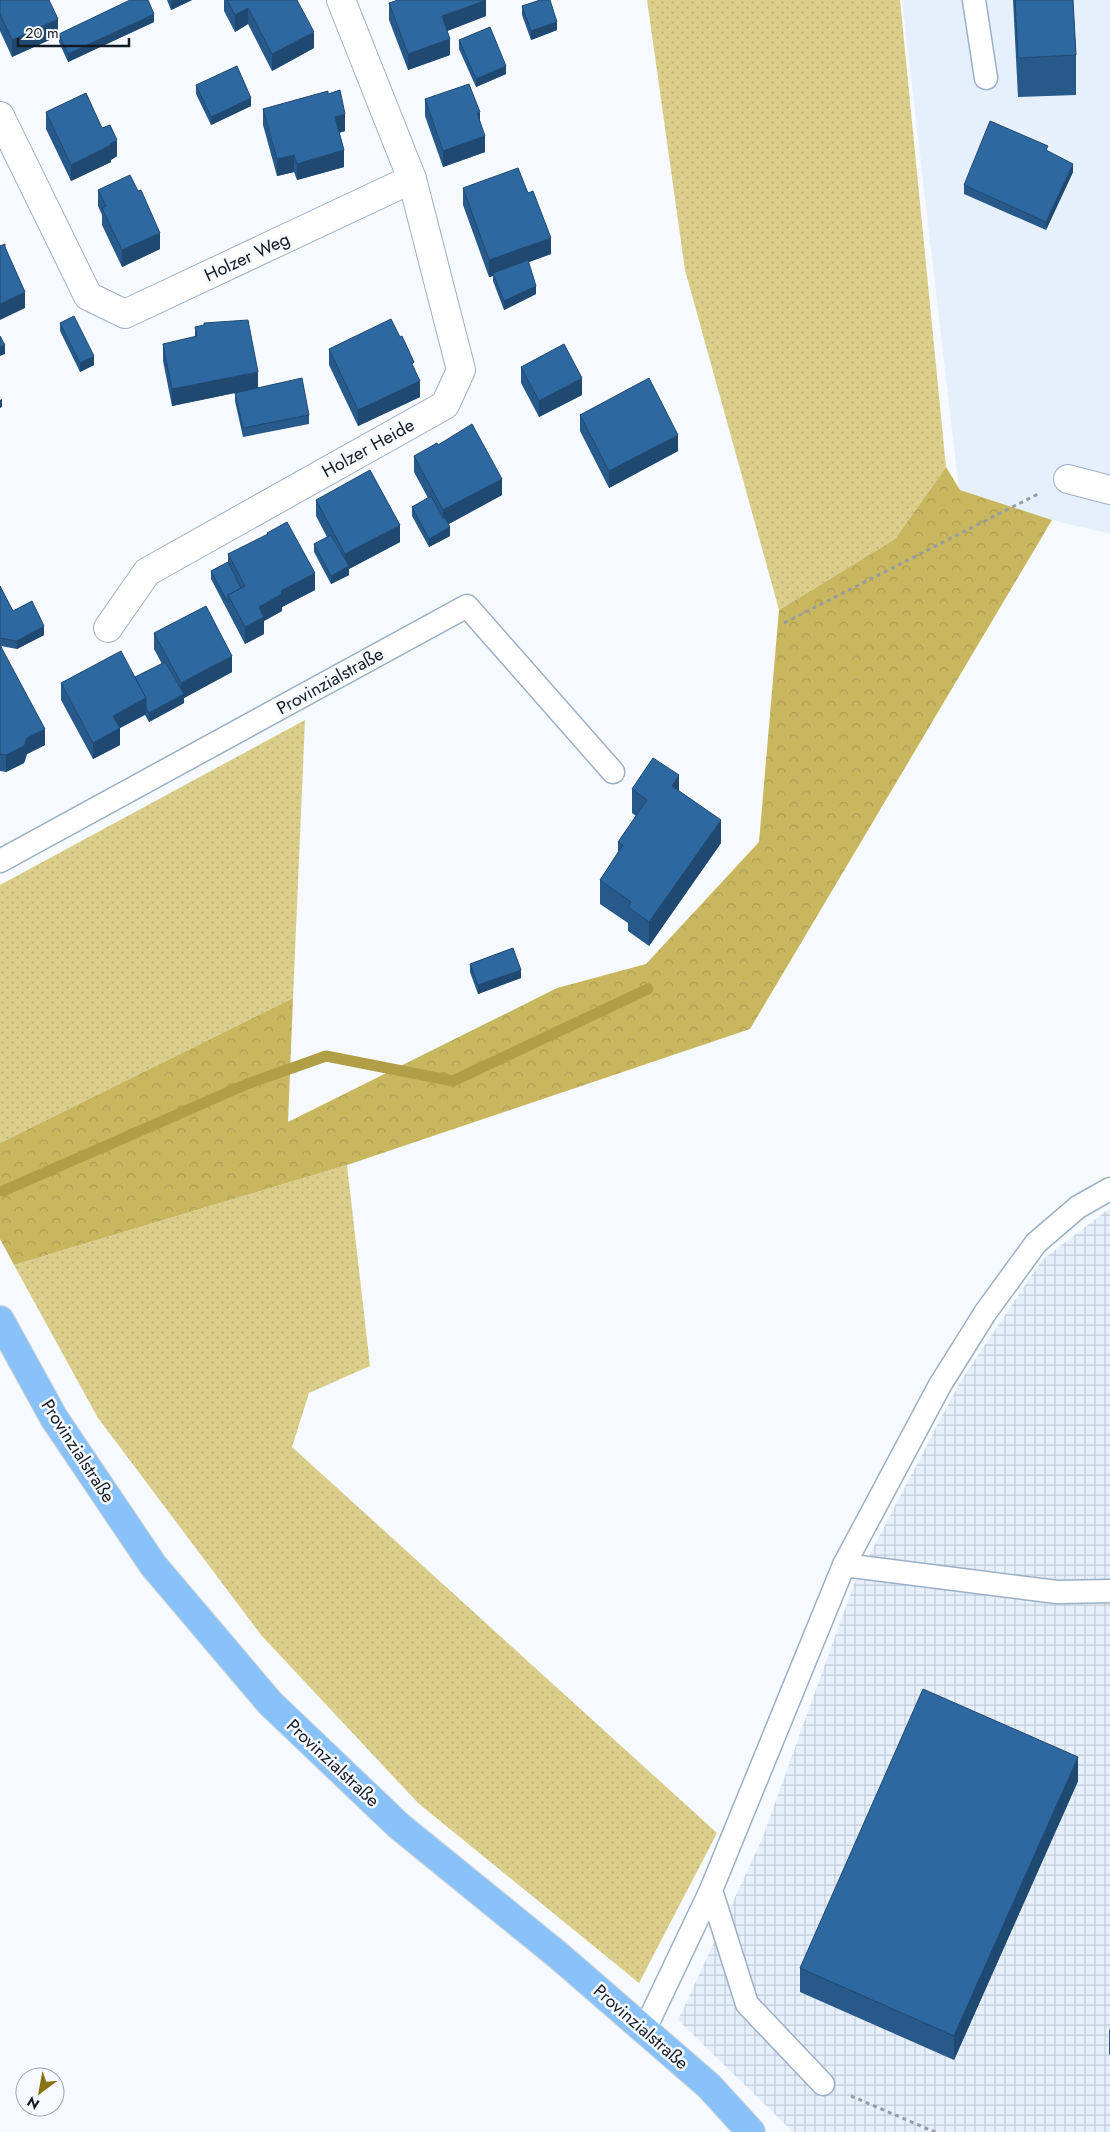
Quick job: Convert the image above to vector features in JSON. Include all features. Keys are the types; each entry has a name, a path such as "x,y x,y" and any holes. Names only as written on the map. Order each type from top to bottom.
{"main road":[{"name":"Provinzialstraße","path":"0,1320 54,1418 153,1565 270,1703 399,1826 559,1956 709,2086 752,2132"}],"street":[{"path":"341,0 412,179"},
{"name":"Holzer Weg","path":"0,116 88,296 125,314 412,179"},
{"name":"Holzer Heide","path":"108,628 147,572 445,405 461,370 412,179"},
{"path":"1068,479 1110,490"}],"lane":[{"path":"974,0 986,78"},
{"name":"Provinzialstraße","path":"0,861 467,606 613,772"},
{"path":"644,2031 711,1890 844,1565 940,1385 985,1313 1036,1243 1078,1207 1110,1189"},
{"path":"844,1565 1057,1592 1110,1591"},
{"path":"711,1890 747,2004 823,2084"}],"path":[{"path":"784,623 1068,479"},
{"path":"823,2084 935,2132"}],"shaded area":[{"path":"647,0 900,0 946,467 895,539 779,610 685,270"},
{"path":"902,0 1110,0 1110,534 1052,520 959,490"},
{"path":"305,720 293,998 0,1143 0,885"},
{"path":"347,1165 370,1366 309,1393 292,1447 717,1833 639,1983 418,1803 261,1635 98,1418 14,1265"},
{"path":"1110,1208 1110,2132 793,2132 678,2020 762,1839 854,1584 960,1382 1042,1260"}],"green space":[{"path":"946,467 960,490 1052,520 750,1029 347,1165 14,1265 0,1239 0,1143 293,998 288,1122 557,988 646,964 759,842 779,610 895,539"}],"building":[{"path":"0,0 49,0 58,19 12,40 0,14"},
{"path":"130,0 148,0 154,14 68,54 59,34"},
{"path":"227,0 297,0 314,32 272,54 248,8 235,15"},
{"path":"398,0 486,0 442,16 450,39 408,54 389,3"},
{"path":"540,0 550,0 557,22 531,31 522,6"},
{"path":"1015,0 1073,0 1076,55 1018,58"},
{"path":"490,27 506,66 476,79 459,40"},
{"path":"237,66 251,98 211,117 196,85"},
{"path":"469,84 480,112 477,113 485,136 443,151 425,99"},
{"path":"340,90 345,114 335,117 344,150 297,164 294,155 277,159 263,109 328,91 328,94"},
{"path":"86,93 102,128 110,125 117,140 111,145 71,165 46,112"},
{"path":"990,121 1048,146 1046,150 1073,164 1046,222 964,185"},
{"path":"518,168 528,193 533,191 551,238 489,260 463,188"},
{"path":"130,175 138,191 141,190 160,233 122,250 102,208 106,206 98,190"},
{"path":"5,244 25,292 0,304 0,246"},
{"path":"528,260 536,286 504,301 493,273"},
{"path":"74,316 94,356 80,363 60,323"},
{"path":"391,319 400,337 402,336 420,381 358,410 329,349"},
{"path":"248,320 258,372 172,389 163,344 197,336 195,327 204,325 204,323"},
{"path":"0,336 5,345 0,347"},
{"path":"564,344 582,378 539,401 521,367"},
{"path":"302,378 309,415 243,428 235,393"},
{"path":"649,378 678,435 609,471 580,415"},
{"path":"472,424 502,479 443,510 414,456 437,443 438,445"},
{"path":"370,470 400,525 345,554 316,500"},
{"path":"431,496 450,527 429,539 412,507"},
{"path":"287,522 315,573 281,591 282,594 259,607 264,617 245,627 228,595 245,586 228,554"},
{"path":"331,535 349,566 331,576 314,544"},
{"path":"228,562 241,588 228,595 228,603 211,571"},
{"path":"0,586 13,611 32,601 44,626 17,641 0,638"},
{"path":"206,606 232,656 181,683 154,633"},
{"path":"0,645 45,729 27,738 24,746 6,755 0,754"},
{"path":"121,651 146,698 113,716 120,728 93,743 61,683"},
{"path":"165,662 184,694 149,713 146,708 146,698 135,677"},
{"path":"653,758 679,775 672,786 721,820 649,922 628,907 631,902 600,880 623,845 618,842 647,800 632,789"},
{"path":"513,948 521,970 478,985 470,964"},
{"path":"923,1689 1078,1757 954,2036 800,1968"}],"waterway":[{"path":"3,1191 247,1084 326,1056 453,1081 648,989"}]}
